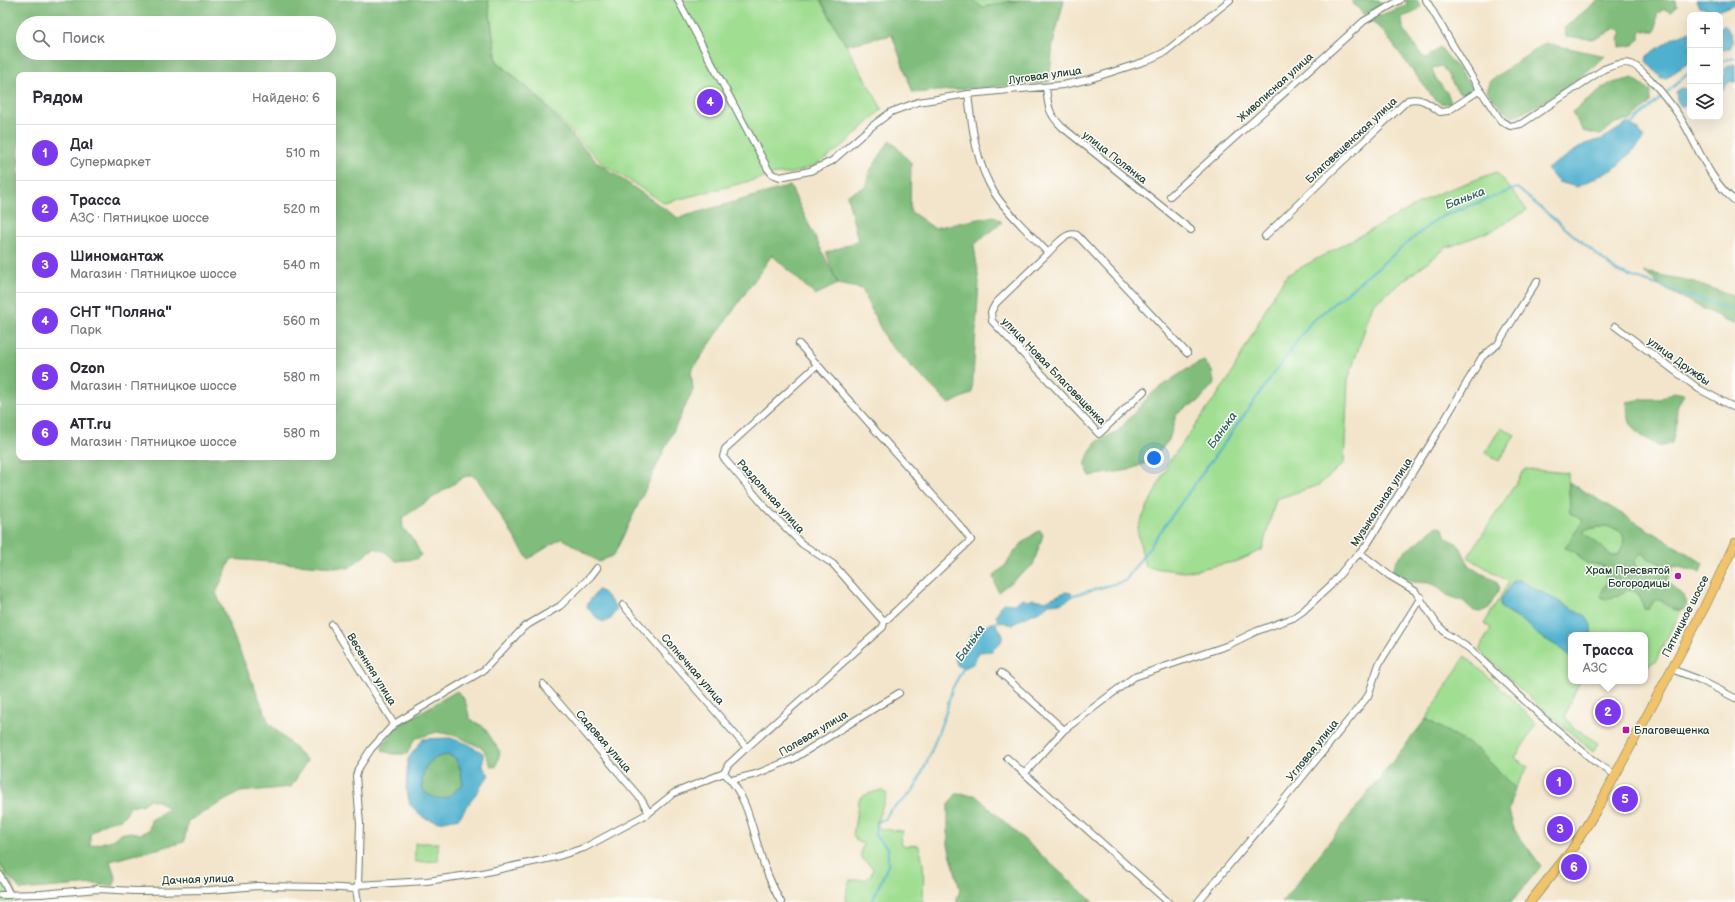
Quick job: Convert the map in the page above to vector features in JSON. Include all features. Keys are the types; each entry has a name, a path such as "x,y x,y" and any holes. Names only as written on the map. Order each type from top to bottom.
{"main road":[{"name":"Пятницкое шоссе","path":"1530,902 1575,845 1615,775 1704,608 1735,543"}],"street":[{"name":"Луговая улица","path":"678,0 768,169 776,176 790,176 810,171 832,161 871,126 891,112 918,102 968,94 1046,87 1090,79 1146,61 1165,52 1230,0"},
{"name":"Живописная улица","path":"1170,196 1364,21 1400,0"},
{"path":"1426,0 1480,90 1501,121 1505,124 1515,126 1521,124 1604,69 1615,65 1630,63 1640,69 1660,90 1680,118 1703,160 1721,188 1735,201"},
{"name":"улица Полянка","path":"1046,87 1049,110 1062,127 1191,230"},
{"name":"Благовещенская улица","path":"1265,236 1328,174 1408,100 1416,98 1425,100 1440,112 1448,112 1480,90"},
{"path":"968,94 978,155 984,174 995,194 1048,253 1068,235 1077,235 1187,353"},
{"name":"улица Новая Благовещенка","path":"1048,253 996,303 991,312 992,321 1099,434 1144,391"},
{"name":"Музыкальная улица","path":"1025,773 1064,730 1134,677 1226,646 1257,631 1293,618 1303,611 1331,585 1350,562 1360,553 1438,432 1482,357 1498,344 1537,281"},
{"name":"улица Дружбы","path":"1615,326 1699,389 1735,408"},
{"path":"781,902 774,890 764,866 752,824 740,793 732,780 724,773 728,765 884,627 884,622 970,540 962,528 799,344"},
{"name":"Раздольная улица","path":"817,365 725,449 723,457 766,508 802,544 833,564 884,622"},
{"path":"1360,553 1390,576 1415,590 1421,597 1437,624 1447,634 1470,649 1541,716 1594,761 1615,775"},
{"path":"358,902 357,887 360,824 356,776 358,769 371,749 394,724 484,670 524,627 560,606 597,568"},
{"name":"Угловая улица","path":"1198,902 1368,696 1379,664 1421,597"},
{"name":"Солнечная улица","path":"623,604 747,748"},
{"name":"Весенняя улица","path":"332,625 394,724"},
{"path":"1671,669 1735,698"},
{"path":"1001,673 1064,730"},
{"name":"Садовая улица","path":"543,684 632,788 649,813"},
{"name":"Полевая улица","path":"732,780 756,774 793,759 899,693"},
{"path":"1007,758 1168,902"},
{"name":"Дачная улица","path":"0,895 41,894 98,889 135,891 210,890 258,886 357,887 427,881 482,873 556,857 584,848 649,813 674,793 724,773"},
{"path":"0,875 10,895"}],"green space":[{"path":"0,0 488,0 496,61 539,99 597,162 678,218 790,186 838,284 815,295 772,255 691,371 693,390 614,555 599,562 562,538 528,559 480,483 472,475 464,477 402,518 403,528 414,541 421,555 416,559 396,561 384,551 374,548 349,568 231,559 216,593 269,723 307,760 291,787 240,792 188,821 184,842 110,861 116,879 113,887 94,884 21,890 6,873 0,863","holes":["150,799 160,802 168,809 151,820 149,830 140,834 130,832 120,834 112,840 90,846 90,835 99,827 110,821 119,820 127,813 130,807 141,805"]},
{"path":"488,0 820,0 882,109 847,142 821,161 807,168 792,173 777,174 664,203 602,163 539,98 497,61"},
{"path":"821,0 972,0 982,7 1021,0 1064,0 1053,44 1049,82 913,93 892,35 846,45"},
{"path":"972,0 1021,0 982,7"},
{"path":"1351,0 1379,0 1382,4 1364,15"},
{"path":"1405,0 1417,0 1421,7 1413,13 1402,17 1403,29 1423,57 1427,58 1440,47 1474,89 1472,93 1467,95 1458,92 1442,66 1432,68 1435,78 1448,94 1451,104 1440,103 1432,96 1382,30 1371,21 1381,15 1405,6 1407,3"},
{"path":"1598,0 1676,0 1677,7 1671,12 1664,9 1657,14 1656,31 1641,31 1639,39 1634,45 1620,47 1619,39 1622,31 1615,28 1592,39 1566,36 1564,28"},
{"path":"1545,43 1605,56 1573,82 1546,100 1533,108 1511,116 1502,109 1487,91 1491,80"},
{"path":"1633,78 1651,91 1650,103 1631,120 1615,123 1601,135 1583,131 1572,112 1609,84"},
{"path":"890,140 911,163 910,211 934,228 994,216 1002,222 974,245 979,282 972,393 949,404 887,342 862,289 838,284 826,253 858,241 847,195 865,187 870,171"},
{"path":"1497,172 1527,210 1493,230 1446,248 1373,304 1348,380 1344,463 1319,485 1276,499 1262,550 1238,561 1185,572 1145,567 1137,529 1169,462 1228,380 1271,299 1287,275 1439,193"},
{"path":"1644,272 1691,281 1735,296 1735,325 1665,289"},
{"path":"1204,361 1212,371 1214,383 1198,402 1186,407 1176,415 1169,440 1152,460 1129,470 1090,476 1085,465 1096,442 1118,431 1150,395 1160,387 1192,366"},
{"path":"1674,392 1684,394 1677,407 1676,426 1672,443 1660,447 1635,430 1629,420 1627,402 1644,399 1660,399"},
{"path":"1501,427 1515,435 1499,461 1485,453"},
{"path":"1525,469 1568,473 1570,513 1583,520 1575,552 1582,560 1605,567 1607,582 1602,592 1611,599 1623,592 1632,590 1638,595 1644,608 1649,608 1655,600 1660,599 1671,609 1681,611 1656,660 1648,666 1648,632 1591,632 1591,630 1514,580 1500,601 1500,604 1505,611 1527,624 1538,635 1557,646 1568,655 1568,684 1579,684 1565,717 1574,728 1598,743 1593,752 1519,688 1479,650 1491,628 1484,624 1509,582 1468,557"},
{"path":"1569,482 1703,563 1700,572 1674,566 1667,581 1684,597 1687,604 1686,608 1678,610 1672,608 1660,599 1655,600 1649,608 1644,608 1639,594 1629,589 1609,599 1601,597 1607,582 1605,567 1586,563 1575,552 1565,548 1583,520 1570,513","holes":["1605,526 1616,529 1624,538 1624,543 1619,554 1614,556 1609,555 1602,547 1586,535 1583,530","1641,553 1649,559 1659,562 1660,567 1647,574 1637,571 1634,561"]},
{"path":"1437,526 1443,529 1446,537 1459,545 1470,567 1496,581 1500,588 1488,609 1481,612 1474,611 1463,601 1447,595 1435,585 1414,582 1392,572 1399,557"},
{"path":"1605,526 1616,529 1624,538 1624,543 1619,554 1614,556 1609,555 1602,547 1585,535 1583,530"},
{"path":"1040,530 1043,535 1033,565 998,592 993,576 1005,566 1024,541"},
{"path":"1641,553 1649,559 1659,562 1660,567 1647,574 1637,571 1634,561"},
{"path":"1465,656 1514,700 1536,724 1515,758 1528,767 1515,788 1478,750 1426,719"},
{"path":"457,691 461,694 465,701 470,719 484,727 500,752 496,767 491,766 484,750 480,747 457,736 437,732 417,738 413,742 407,754 393,754 383,751 382,746 397,726"},
{"path":"1426,719 1478,750 1515,788 1509,811 1514,829 1541,866 1512,902 1282,902"},
{"path":"447,755 455,758 460,768 463,784 449,796 441,799 424,793 422,779 425,768 434,759"},
{"path":"881,790 887,794 876,824 881,829 903,831 900,842 905,846 918,845 921,852 923,866 923,902 846,902 847,888 850,880 865,880 871,875 873,868 861,858 861,850 864,844 857,841 853,835 859,799 865,795"},
{"path":"956,794 975,795 1093,902 956,902 960,890 948,845 948,805"},
{"path":"415,843 438,843 438,861 415,862"},
{"path":"0,863 15,890 17,902 0,902"}],"water":[{"path":"1696,0 1735,0 1735,4 1717,11 1699,7"},
{"path":"1723,26 1725,26 1731,33 1732,43 1730,48 1723,50 1723,48"},
{"path":"1687,32 1687,64 1666,78 1661,78 1646,61 1647,56 1673,38"},
{"path":"1735,64 1735,82 1730,81 1723,89 1723,76 1726,74 1724,71 1727,66"},
{"path":"1681,88 1687,89 1687,106 1681,106 1677,100 1676,92"},
{"path":"1628,123 1638,129 1644,138 1642,142 1614,169 1577,187 1558,182 1547,169 1585,144 1602,139"},
{"path":"1514,580 1519,580 1586,616 1591,625 1591,632 1568,632 1568,654 1538,635 1527,624 1501,608 1500,601"},
{"path":"598,590 603,592 617,608 611,619 604,622 599,620 587,608 588,603"},
{"path":"1065,592 1071,593 1071,598 1062,603 1049,604 1040,611 1013,625 998,621 996,615 999,607 1003,603 1015,604 1022,598 1027,601 1033,599 1045,601"},
{"path":"995,623 1003,635 1001,642 992,651 979,652 974,663 963,669 957,665 954,655 966,643 973,632"},
{"path":"450,738 468,744 483,753 483,767 489,775 459,818 439,822 424,818 410,805 406,788 408,759 423,739","holes":["447,755 455,758 460,768 463,784 449,796 441,799 424,792 422,785 423,773 429,763 440,756"]}],"waterway":[{"path":"1723,60 1735,58"},
{"path":"1629,126 1687,75"},
{"name":"Банька","path":"1070,596 1125,581 1311,322 1438,218 1517,188 1618,272 1735,311"},
{"name":"Банька","path":"993,626 1000,619"},
{"name":"Банька","path":"872,902 888,865 888,848 875,836 876,827 879,821 885,819 890,810 904,800 915,788 929,757 946,712 952,689 964,667"}],"place":[{"name":"СНТ \"Поляна\"","path":"710,102"},
{"name":"Храм Пресвятой Богородицы","path":"1678,576"},
{"name":"Трасса","path":"1608,712"},
{"name":"Благовещенка","path":"1626,730"},
{"name":"Да!","path":"1559,782"},
{"name":"Ozon","path":"1625,799"},
{"name":"Шиномантаж","path":"1560,829"},
{"name":"ATT.ru","path":"1574,867"}]}
